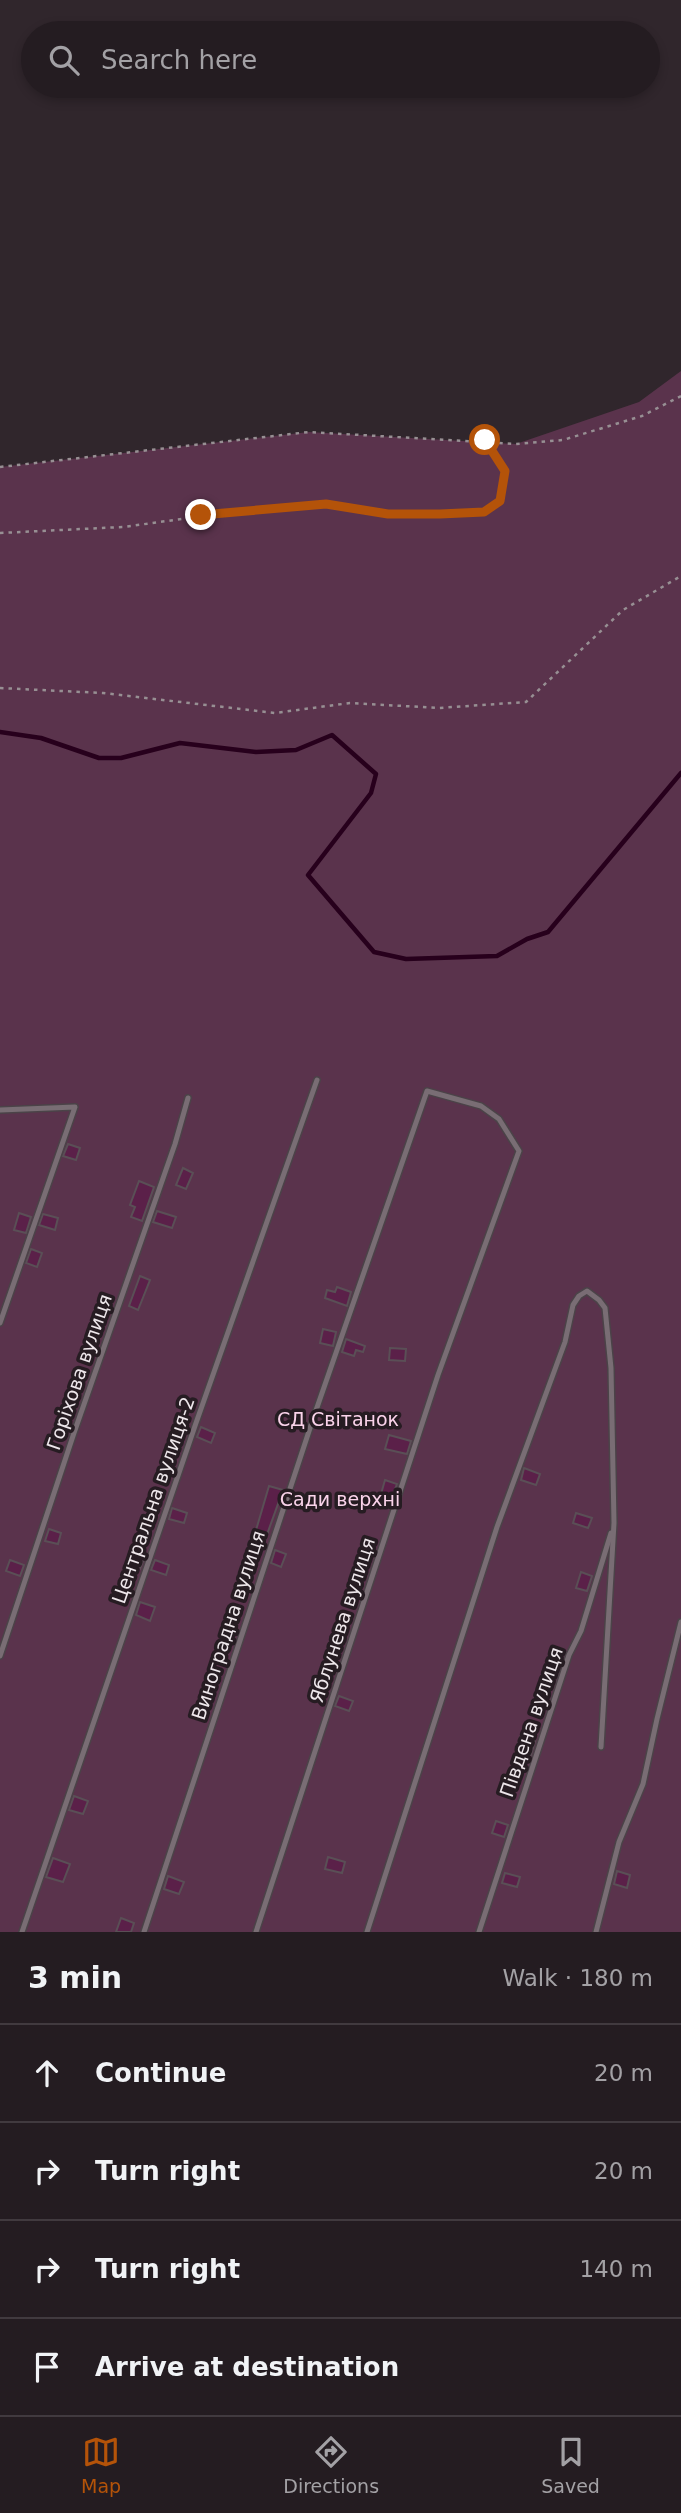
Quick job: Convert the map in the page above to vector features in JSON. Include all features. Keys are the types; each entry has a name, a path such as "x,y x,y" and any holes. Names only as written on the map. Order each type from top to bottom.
{"lane":[{"name":"Центральна вулиця-2","path":"22,1932 191,1436 317,1080"},
{"name":"Виноградна вулиця","path":"144,1932 313,1419 427,1091"},
{"name":"Яблунева вулиця","path":"256,1932 438,1375 520,1151 499,1119 481,1106 427,1091"},
{"name":"Горіхова вулиця","path":"0,1656 74,1433 175,1144 188,1098"},
{"path":"0,1110 75,1107 0,1323"},
{"path":"367,1932 498,1527 565,1342 573,1305 579,1296 587,1291 605,1308 611,1368 614,1523 601,1747"},
{"name":"Південа вулиця","path":"479,1932 569,1656 581,1630 614,1523"},
{"path":"596,1932 620,1842 643,1784 681,1622"}],"path":[{"path":"0,467 309,432 485,440 516,444 563,440 642,416 681,396"},
{"path":"0,533 123,527 248,510 326,504 388,514 484,512 500,501 505,471 485,440"},
{"path":"0,688 103,693 275,713 350,704 439,708 526,702 624,610 681,576"}],"green space":[{"path":"681,371 681,1932 0,1932 0,467 309,432 516,444 639,402"}],"building":[{"path":"68,1144 80,1148 76,1160 63,1156"},
{"path":"183,1168 193,1173 186,1189 176,1185"},
{"path":"139,1181 154,1187 142,1221 131,1217 135,1207 130,1205"},
{"path":"157,1211 176,1217 172,1228 153,1222"},
{"path":"19,1213 31,1217 26,1233 14,1230"},
{"path":"43,1214 58,1218 55,1230 39,1225"},
{"path":"31,1249 42,1253 37,1267 26,1263"},
{"path":"140,1276 150,1280 138,1310 129,1306"},
{"path":"337,1287 351,1292 347,1306 325,1298 327,1290 335,1292"},
{"path":"323,1329 336,1332 333,1346 320,1343"},
{"path":"346,1339 365,1346 363,1352 356,1350 354,1356 342,1352"},
{"path":"390,1348 406,1349 405,1361 389,1360"},
{"path":"201,1427 215,1433 211,1443 197,1437"},
{"path":"389,1435 411,1441 407,1454 385,1449"},
{"path":"524,1468 540,1474 536,1485 521,1480"},
{"path":"385,1480 397,1484 392,1497 381,1494"},
{"path":"269,1486 283,1490 265,1540 254,1537"},
{"path":"172,1508 187,1513 184,1523 169,1519"},
{"path":"576,1513 592,1518 588,1528 573,1523"},
{"path":"49,1529 61,1533 58,1544 45,1541"},
{"path":"275,1550 286,1554 281,1567 271,1563"},
{"path":"135,1551 145,1556 140,1569 129,1564"},
{"path":"10,1560 24,1565 20,1576 6,1571"},
{"path":"155,1560 169,1565 166,1575 151,1570"},
{"path":"581,1572 592,1576 587,1591 576,1588"},
{"path":"140,1602 155,1607 150,1621 136,1615"},
{"path":"339,1696 353,1701 349,1711 335,1706"},
{"path":"520,1737 535,1741 531,1755 516,1751"},
{"path":"74,1796 88,1801 83,1814 69,1810"},
{"path":"496,1821 508,1825 504,1837 492,1833"},
{"path":"328,1857 345,1862 342,1873 325,1869"},
{"path":"53,1858 70,1864 63,1882 46,1877"},
{"path":"617,1871 630,1875 627,1888 614,1884"},
{"path":"505,1873 520,1877 517,1887 502,1883"},
{"path":"168,1876 184,1882 179,1894 164,1889"},
{"path":"121,1918 134,1923 131,1932 116,1932"}],"waterway":[{"path":"0,732 41,738 99,758 121,758 180,743 256,752 296,750 332,735 376,774 371,793 308,875 374,952 406,959 497,956 527,939 548,932 681,773"}],"route":[{"path":"201,515 326,504 388,514 484,512 500,501 505,471 485,440"}],"park label":[{"name":"СД Світанок","path":"338,1419"},
{"name":"Сади верхні","path":"340,1499"}]}
